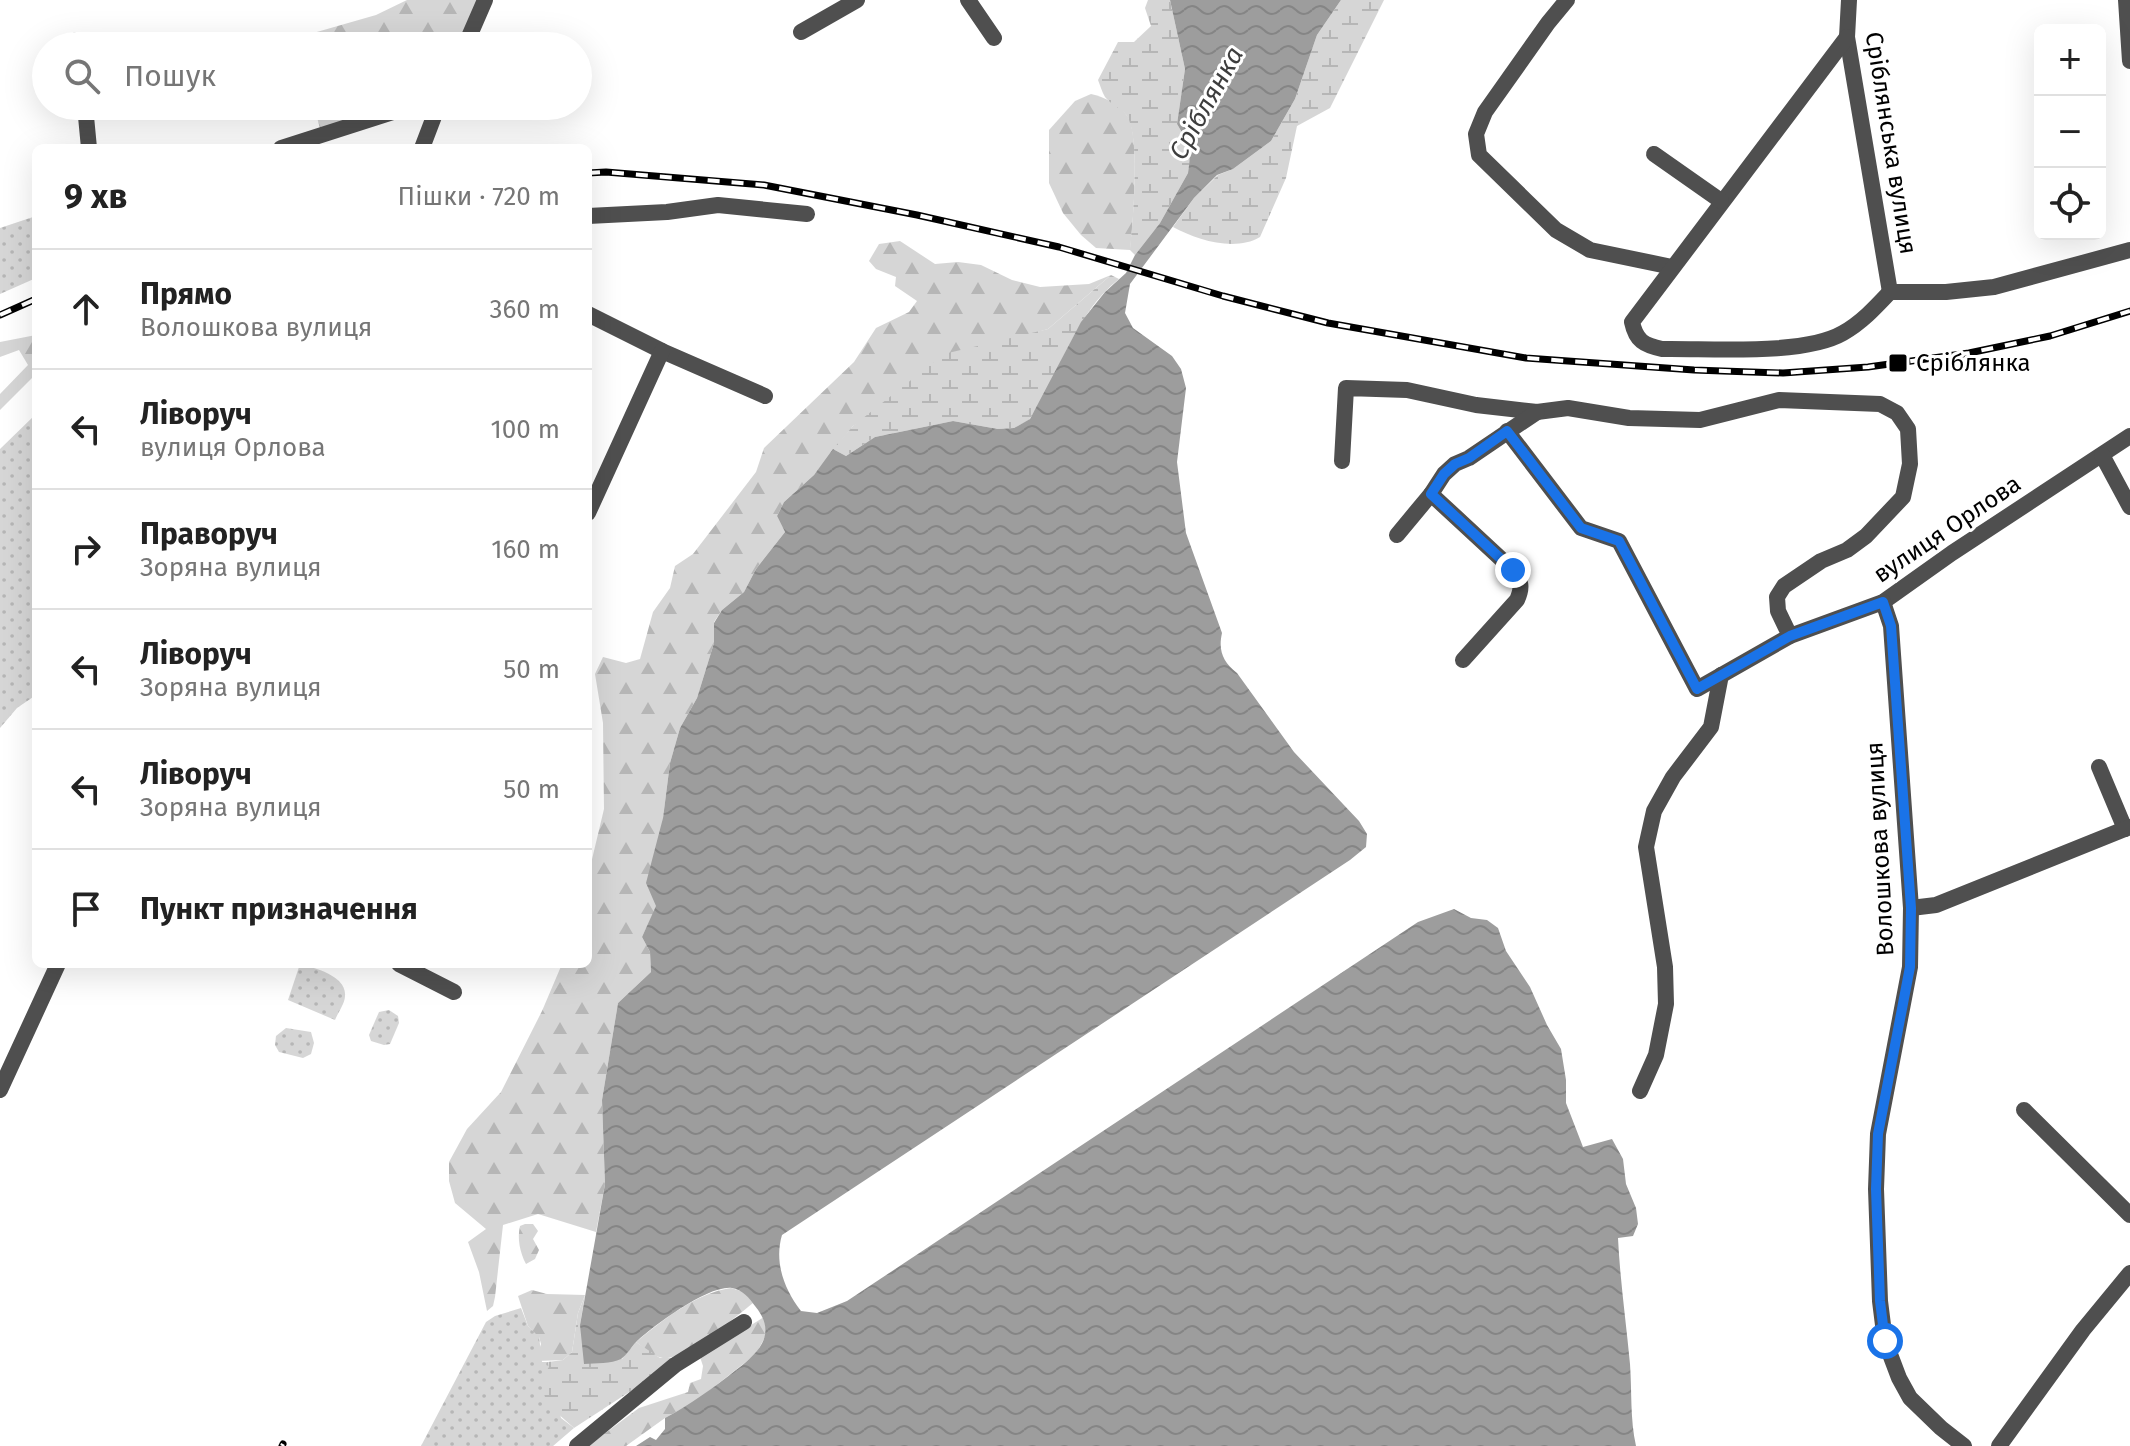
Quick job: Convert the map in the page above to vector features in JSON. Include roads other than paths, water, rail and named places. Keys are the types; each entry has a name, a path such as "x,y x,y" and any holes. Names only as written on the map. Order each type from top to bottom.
{"street":[{"path":"471,32 485,0"},
{"path":"801,32 857,0"},
{"path":"968,0 994,38"},
{"path":"1567,0 1485,112 1476,134 1479,155 1556,230 1590,250 1672,267"},
{"name":"Сріблянська вулиця","path":"1849,0 1847,37 1890,292"},
{"path":"2126,0 2130,61"},
{"path":"1847,37 1632,322 1635,334 1644,345 1662,349 1801,347 1840,335 1866,318 1890,292 1946,292 1994,287 2130,250"},
{"path":"86,120 89,144"},
{"path":"293,144 368,120"},
{"path":"424,144 433,120"},
{"path":"1654,154 1721,201"},
{"path":"592,216 667,212 718,205 807,214"},
{"path":"592,316 765,396"},
{"path":"592,504 662,351"},
{"path":"1342,461 1346,388 1407,390 1476,405 1537,412 1568,408 1629,418 1700,420 1779,400 1880,404 1897,413 1908,429 1910,464 1903,497 1866,536 1784,586 1777,597 1778,611 1790,636"},
{"path":"1397,535 1455,464 1469,458 1537,412"},
{"name":"вулиця Орлова","path":"1507,431 1581,528 1619,541 1697,689 1790,636 1883,602 2130,436"},
{"path":"2102,455 2130,507"},
{"path":"1431,494 1513,570 1522,589 1517,600 1463,660"},
{"name":"Волошкова вулиця","path":"1883,602 1891,626 1911,908 1910,967 1878,1134 1876,1189 1880,1301 1885,1341 1910,1398 1964,1446"},
{"path":"1640,1091 1656,1055 1666,1004 1665,967 1646,847 1654,811 1673,777 1711,727 1721,675"},
{"path":"1911,908 1936,905 2128,828 2099,767"},
{"path":"0,1090 56,968"},
{"path":"407,968 454,992"},
{"path":"2024,1110 2130,1215"},
{"path":"1999,1446 2083,1330 2130,1273"},
{"path":"577,1446 675,1365 744,1322"}],"water":[{"path":"1170,0 1341,0 1317,35 1295,99 1271,141 1233,169 1217,175 1194,198 1130,284 1125,313 1133,328 1172,356 1181,369 1186,388 1177,462 1186,533 1222,633 1223,656 1294,752 1359,821 1367,834 1366,847 782,1235 779,1255 782,1275 801,1311 817,1313 847,1301 1418,922 1454,909 1471,918 1487,920 1498,928 1506,951 1530,987 1561,1049 1566,1103 1583,1147 1612,1139 1623,1159 1626,1184 1636,1208 1638,1224 1633,1236 1618,1238 1636,1446 636,1446 650,1437 656,1440 665,1429 665,1418 702,1396 744,1363 758,1349 765,1334 762,1316 755,1306 743,1292 732,1288 710,1293 682,1307 645,1334 621,1359 613,1362 584,1364 580,1325 605,1184 602,1100 618,1003 651,972 650,952 642,937 656,906 646,883 663,818 670,763 680,728 697,698 714,643 714,623 722,610 744,592 756,569 785,532 777,516 784,502 814,475 833,449 846,456 875,437 953,421 998,429 1014,428 1030,419 1081,322 1105,292 1126,273 1135,255 1160,223 1188,173 1191,148 1177,124 1185,69"}],"railway":[{"path":"592,173 764,185 917,215 1059,247 1223,296 1328,323 1526,358 1783,373 1868,367 1969,353 2050,336 2130,311"},
{"path":"0,315 32,301"}],"place":[{"name":"Сріблянка","path":"1898,363"}]}
